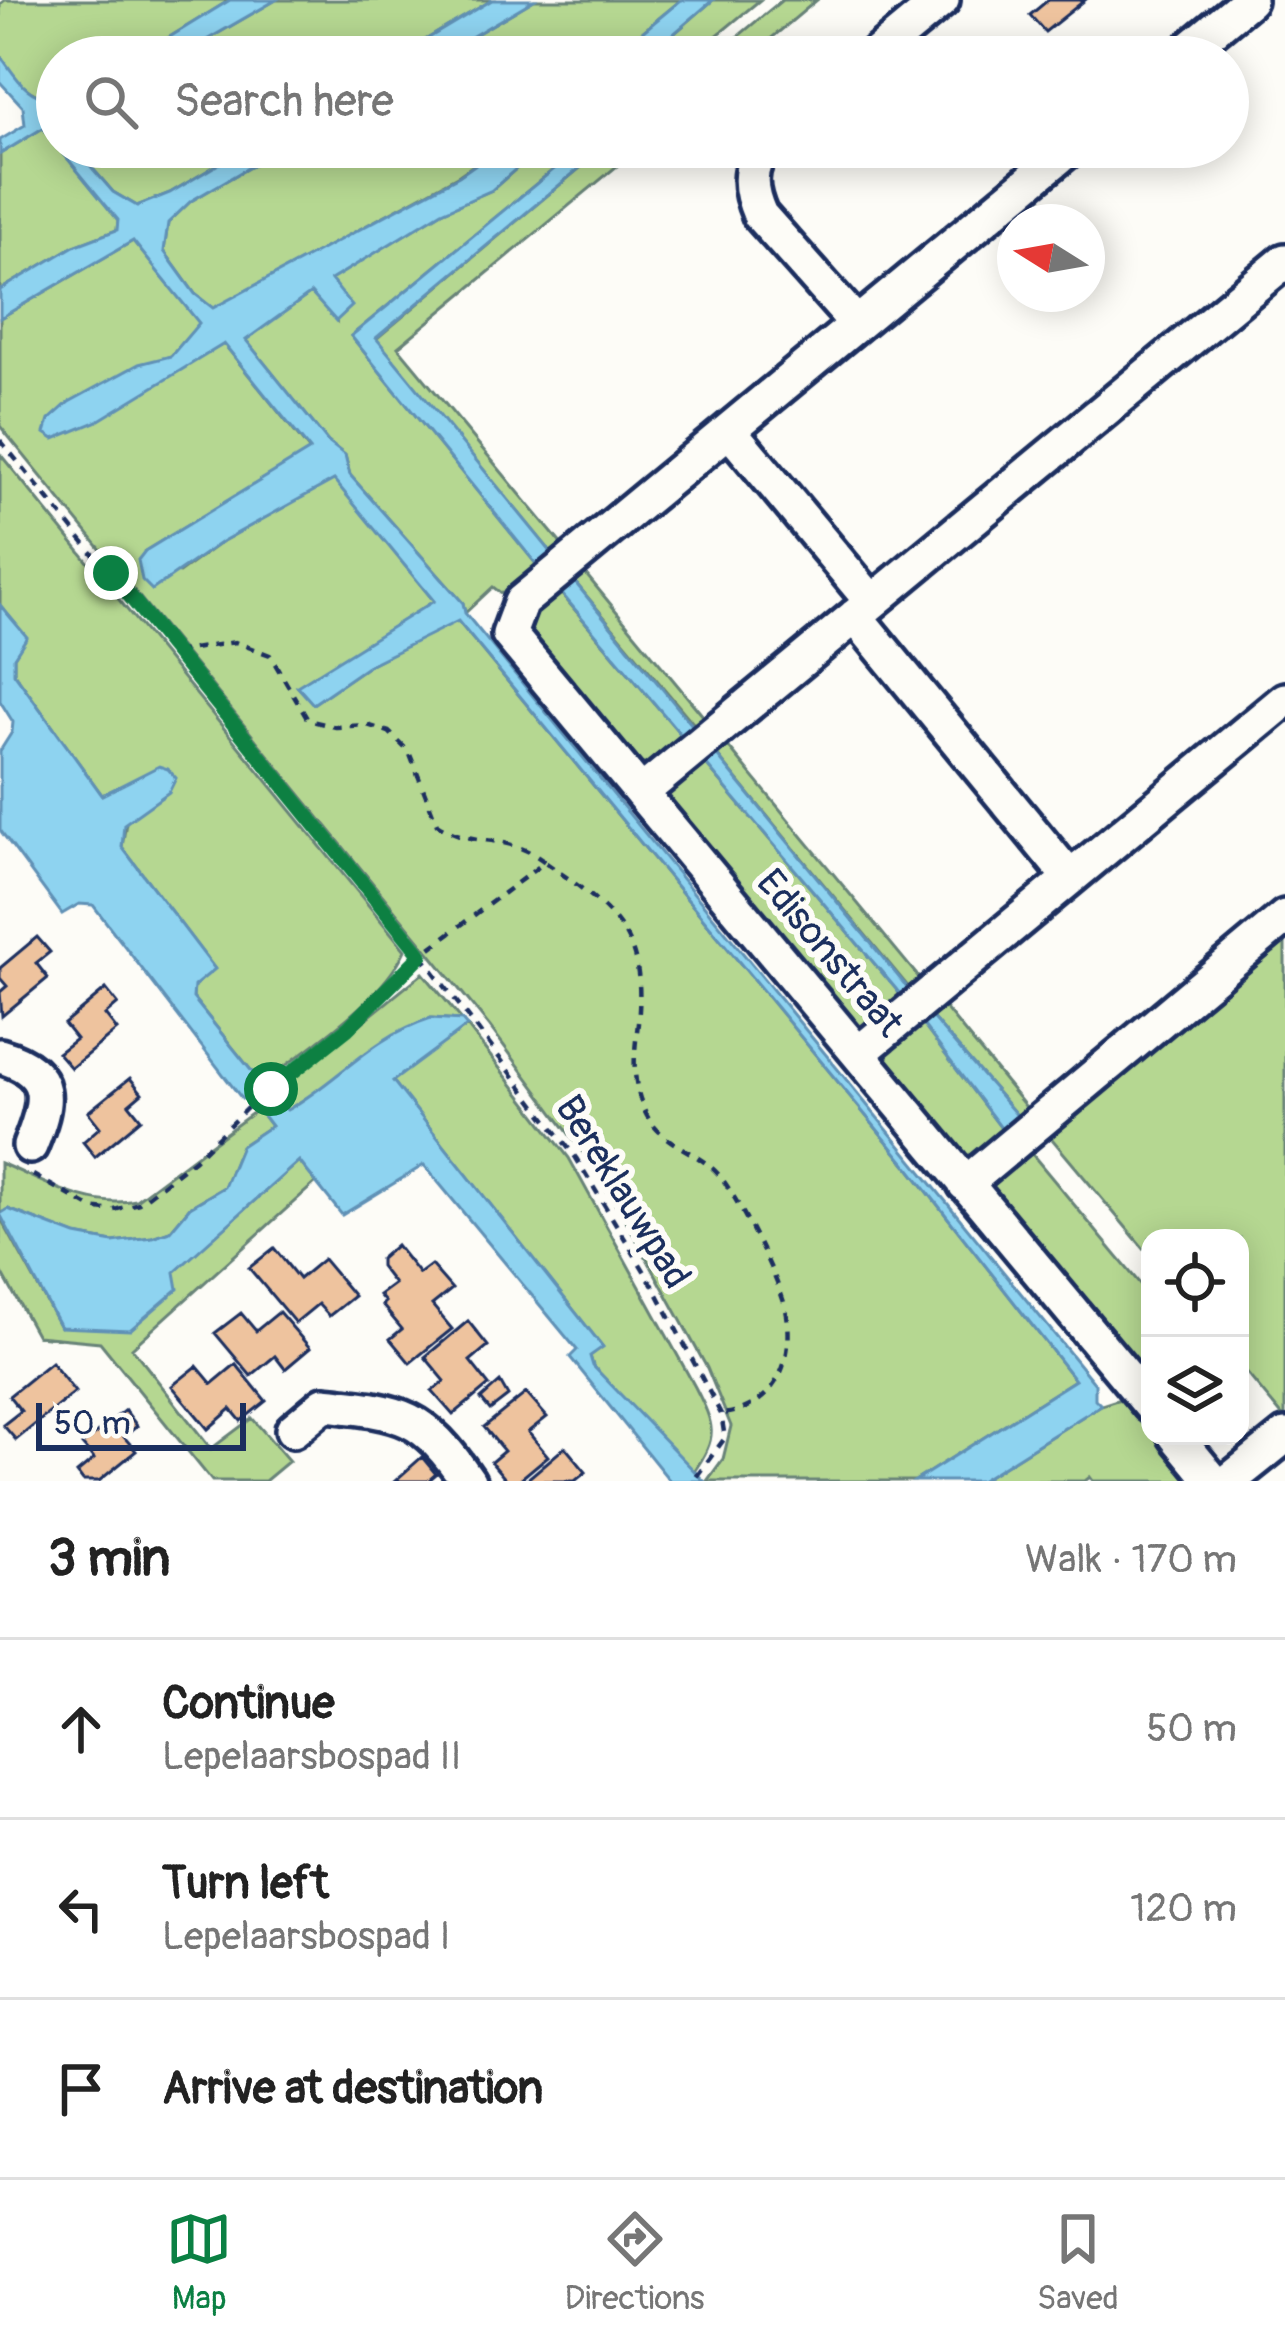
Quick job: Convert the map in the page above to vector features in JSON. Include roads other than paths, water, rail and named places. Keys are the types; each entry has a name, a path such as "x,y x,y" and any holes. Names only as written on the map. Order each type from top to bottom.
{"street":[{"path":"898,36 942,0"},
{"path":"1205,36 1249,0"},
{"path":"753,168 750,193 760,215 857,324"},
{"path":"1046,168 729,430 1070,878"},
{"path":"641,793 1285,261"},
{"name":"Edisonstraat","path":"729,430 521,602 509,634 1141,1394"},
{"path":"859,1053 1285,700"},
{"path":"965,1184 1285,917"},
{"path":"0,1056 35,1073 43,1088 45,1108 24,1156"},
{"path":"293,1430 324,1404 403,1415 442,1444 468,1481"},
{"path":"1229,1481 1285,1436"},
{"path":"1184,1445 1214,1481"}],"water":[{"path":"230,0 276,0 213,36 171,36"},
{"path":"492,0 534,0 473,36 432,36"},
{"path":"681,0 713,0 671,36 637,36"},
{"path":"0,55 36,95 36,132 0,154 0,140 25,125 23,107 0,82"},
{"path":"75,168 92,168 113,192 137,206 212,168 248,168 191,201 168,223 164,251 195,294 213,308 470,168 517,168 492,190 442,212 331,280 352,306 336,321 311,293 246,340 328,442 345,455 350,475 463,603 465,613 1095,1384 1095,1399 1101,1405 980,1481 915,1481 1075,1380 909,1168 458,621 371,664 313,704 297,686 434,601 334,480 223,541 152,590 142,580 138,560 145,551 310,450 224,344 96,422 54,439 45,433 49,420 69,402 139,364 171,356 199,323 133,241 0,318 0,290 74,246 117,230 118,220"},
{"path":"555,168 580,168 376,338 556,558 541,570 351,336"},
{"path":"569,575 1021,1120 1004,1132 896,989 556,587"},
{"path":"0,605 27,637 14,657 14,673 102,795 159,766 176,778 169,792 124,824 122,847 215,969 194,986 193,998 262,1084 242,1099 93,905 79,904 62,914 0,830 0,751 13,722 0,701"},
{"path":"431,1018 462,1020 467,1026 393,1081 603,1347 590,1356 593,1366 704,1481 670,1481 570,1357 577,1350 424,1165 342,1215 299,1161 175,1272 178,1289 130,1330 60,1327 0,1214 8,1209 76,1235 113,1242 170,1231 190,1207 224,1187 241,1146 271,1126 258,1109 272,1095 287,1110 372,1048"}]}
